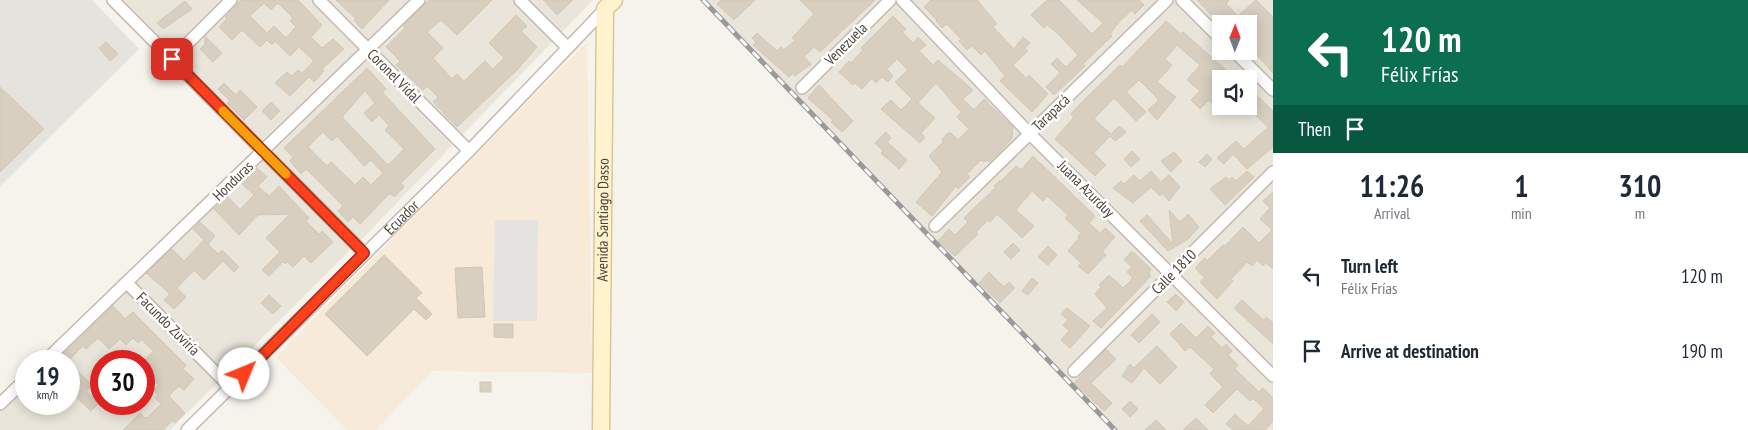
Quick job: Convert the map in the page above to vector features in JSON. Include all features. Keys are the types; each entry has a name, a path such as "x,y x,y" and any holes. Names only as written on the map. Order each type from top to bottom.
{"main road":[{"name":"Avenida Santiago Dasso","path":"601,430 609,5"}],"street":[{"path":"113,0 364,253"},
{"path":"172,59 231,0"},
{"name":"Coronel Vidal","path":"318,0 469,151"},
{"name":"Honduras","path":"57,350 419,0"},
{"path":"520,0 567,47"},
{"name":"Venezuela","path":"802,88 890,0"},
{"name":"Juana Azurduy","path":"902,0 1030,134 1273,376"},
{"name":"Tarapacá","path":"935,226 1167,0"},
{"path":"1182,0 1212,30"},
{"name":"Ecuador","path":"187,430 469,151 609,5"},
{"path":"1243,60 1273,90"},
{"name":"Calle 1810","path":"1074,371 1273,172"},
{"name":"Facundo Zuviría","path":"127,283 230,387"},
{"path":"0,404 15,390"}],"shaded area":[{"path":"0,0 92,0 139,49 0,186"},
{"path":"120,0 593,0 359,242"},
{"path":"706,0 1273,0 1273,430 1117,430"},
{"path":"587,42 592,373 432,371 376,430 347,430 276,357"},
{"path":"258,151 354,246 170,430 0,430 0,408 15,393 15,415 80,415 80,350 58,350"},
{"path":"495,220 538,220 537,321 493,321"}],"building":[{"path":"241,0 298,0 322,25 311,37 322,48 333,39 344,49 322,69 324,71 314,82 309,77 290,96 275,83 287,72 292,76 298,70 302,73 314,61 299,47 290,56 275,41 272,45 267,40 260,47 242,30 232,40 219,27 227,19 225,17","holes":["264,3 271,10 278,3 293,18 290,21 296,27 286,38 274,26 267,33 250,16"]},
{"path":"336,0 389,0 362,29 354,20 356,19"},
{"path":"429,0 492,0 457,35 441,20 427,32 443,48 433,58 452,79 457,74 464,81 485,61 493,69 504,58 489,43 516,15 527,26 521,31 537,47 518,69 457,127 433,102 438,97 427,86 423,90 396,65 400,61 386,47 405,28 403,26"},
{"path":"543,0 573,0 557,15"},
{"path":"721,0 755,0 734,20 717,4"},
{"path":"800,0 875,0 820,52 814,47 804,57 811,64 795,76 793,73 789,77 753,45 756,42 752,38 757,33 777,51 781,47 784,50 795,40 792,38 814,14"},
{"path":"931,0 977,0 997,24 993,27 1014,49 1023,37 1030,43 1025,48 1028,51 1013,65 1026,78 1029,75 1048,94 1032,112 1000,81 1005,76 985,51 981,55 972,46 967,50 959,41 961,39 947,24 942,28 924,7"},
{"path":"1047,0 1059,0 1092,34 1103,23 1077,0 1139,0 1144,5 1135,14 1132,10 1120,21 1110,34 1112,36 1083,64 1085,66 1054,95 1046,87 1060,73 1051,64 1057,58 1066,67 1078,55 1058,34 1047,25 1044,28 1031,15"},
{"path":"1197,0 1229,0 1226,4 1237,15 1212,15"},
{"path":"1256,0 1273,17 1273,73 1258,56 1258,15 1239,15"},
{"path":"185,1 192,9 163,29 157,23"},
{"path":"893,16 906,29 902,32 913,43 918,37 926,45 919,51 933,65 938,60 973,90 963,99 974,110 984,99 1013,127 1012,138 998,154 989,162 981,160 967,174 970,177 958,189 956,186 932,216 916,202 942,172 929,156 943,142 942,139 948,133 951,133 958,140 969,129 957,117 961,112 936,83 918,103 935,118 921,133 925,137 920,143 881,109 891,100 901,110 912,99 895,82 908,70 897,59 887,69 893,76 888,82 882,77 876,83 872,78 862,89 855,83 853,85 839,72 849,61 851,63 863,50 861,48"},
{"path":"1166,21 1181,34 1183,32 1212,58 1212,60 1215,60 1226,70 1212,70 1212,103 1209,100 1200,109 1191,100 1200,91 1187,80 1200,65 1177,45 1165,59 1172,65 1157,82 1176,97 1157,120 1148,110 1159,100 1139,80 1126,92 1146,112 1136,121 1114,98 1094,119 1111,134 1119,126 1126,132 1115,141 1110,136 1094,153 1106,165 1095,176 1055,139 1074,117 1071,114 1079,105 1120,65 1122,67"},
{"path":"205,36 222,53 213,62 200,49 205,44"},
{"path":"106,42 118,54 110,61 99,48"},
{"path":"367,68 386,89 382,92 435,149 401,183 404,187 394,197 390,193 360,224 353,217 348,222 338,211 343,206 306,169 301,174 290,161 293,157 284,148","holes":["365,91 375,103 364,113 372,122 379,115 389,126 385,130 404,149 388,165 342,117","323,132 332,141 337,136 364,166 371,160 383,173 371,185 363,177 355,185 331,162 327,166 308,147"]},
{"path":"224,83 236,95 240,90 257,107 244,120 227,103 230,101 218,89"},
{"path":"819,85 853,121 842,132 831,122 833,120 808,98"},
{"path":"0,87 44,129 0,172"},
{"path":"1257,96 1273,111 1273,147 1247,169 1233,154 1224,164 1217,158 1236,141 1244,149 1268,127 1255,115 1257,115"},
{"path":"271,102 280,111 271,120 262,111"},
{"path":"886,132 891,138 887,142 907,160 899,169 881,153 883,151 875,143"},
{"path":"1132,151 1140,159 1131,167 1124,159"},
{"path":"1174,152 1182,161 1171,172 1161,161"},
{"path":"1207,154 1212,159 1205,167 1199,162"},
{"path":"1033,156 1095,216 1089,223 1100,233 1105,228 1115,237 1102,252 1106,255 1088,274 1078,266 1081,263 1068,251 1081,233 1065,218 1068,215 1047,196 1043,201 1032,191 1016,210 1034,226 1022,238 997,214 990,222 988,220 976,232 978,234 955,256 938,241 949,229 955,235 968,222 964,218 996,187 994,186 1016,166 1021,170"},
{"path":"256,167 267,177 258,186 269,196 279,186 309,218 306,221 319,234 322,231 333,242 311,263 304,256 293,267 287,262 285,264 283,262 269,276 262,270 280,252 266,238 290,214 258,215 239,235 214,209 227,196 240,209 254,195 241,183"},
{"path":"1151,171 1161,182 1169,175 1180,187 1169,201 1162,193 1160,196 1151,187 1133,203 1113,188 1121,181 1124,184 1134,175 1140,181"},
{"path":"1247,171 1254,177 1225,205 1210,189 1226,177 1229,180 1232,177 1236,181"},
{"path":"1273,192 1273,269 1266,263 1263,266 1257,260 1252,266 1247,262 1231,279 1233,281 1217,299 1200,282 1205,278 1195,268 1205,258 1207,261 1223,245 1225,246 1243,227 1259,243 1272,230 1260,219 1270,208 1263,201"},
{"path":"1169,210 1180,222 1188,214 1199,227 1188,239 1168,251 1140,221 1147,215 1173,244"},
{"path":"200,222 215,236 208,244 193,229"},
{"path":"204,240 218,254 222,250 239,267 234,272 223,261 204,280 194,270 177,288 186,297 174,309 164,300 170,294 146,273 172,249 184,261"},
{"path":"1013,243 1020,250 1011,259 1004,252"},
{"path":"1048,246 1057,255 1048,265 1038,257"},
{"path":"1132,251 1151,269 1149,274 1151,276 1101,328 1093,321 1107,308 1095,294 1101,287 1099,285 1109,275 1123,288 1133,278 1127,272 1132,267 1124,260"},
{"path":"384,255 422,293 416,298 432,314 426,320 414,309 367,356 325,314"},
{"path":"482,267 485,317 458,318 455,268"},
{"path":"989,272 1004,287 1009,282 1015,288 1000,303 979,283"},
{"path":"1032,278 1038,283 1028,295 1022,291"},
{"path":"1176,294 1184,302 1176,311 1167,302"},
{"path":"269,295 281,306 273,314 261,303"},
{"path":"1242,300 1264,320 1266,317 1273,323 1273,344 1234,308"},
{"path":"113,306 125,319 133,312 186,365 183,369 194,379 184,390 179,386 169,396 185,413 175,423 173,420 163,430 123,430 138,415 142,415 145,418 155,415 155,410 161,404 155,398 158,395 155,389 159,385 155,381 155,350 152,350 142,340 138,343 133,338 126,345 120,339 109,349 98,338 86,349 83,346 79,350 67,350"},
{"path":"1067,308 1090,326 1070,348 1061,340 1069,331 1063,325 1068,320 1061,314"},
{"path":"1152,314 1160,322 1139,343 1131,335"},
{"path":"1181,323 1196,338 1208,326 1215,333 1211,337 1222,348 1226,344 1232,351 1228,355 1238,365 1235,369 1259,392 1263,388 1273,398 1273,421 1265,430 1233,430 1226,424 1235,414 1248,426 1264,409 1253,398 1250,401 1237,389 1213,413 1205,405 1223,387 1210,374 1214,369 1190,347 1185,351 1170,334"},
{"path":"494,324 513,324 513,338 494,337"},
{"path":"1157,346 1177,367 1160,384 1144,368 1132,383 1122,376 1130,364 1134,368"},
{"path":"1106,349 1116,359 1091,383 1112,403 1104,411 1074,383"},
{"path":"80,374 90,383 90,387 86,391 90,395 90,410 80,400"},
{"path":"480,382 491,382 491,392 480,392"},
{"path":"1130,401 1138,409 1130,417 1122,409"},
{"path":"1196,418 1208,430 1183,430"},
{"path":"1156,420 1166,430 1145,430"}],"railway":[{"path":"703,0 1115,430"}],"slow traffic":[{"path":"223,111 286,174"}],"route":[{"path":"172,59 364,253 244,374"}]}
